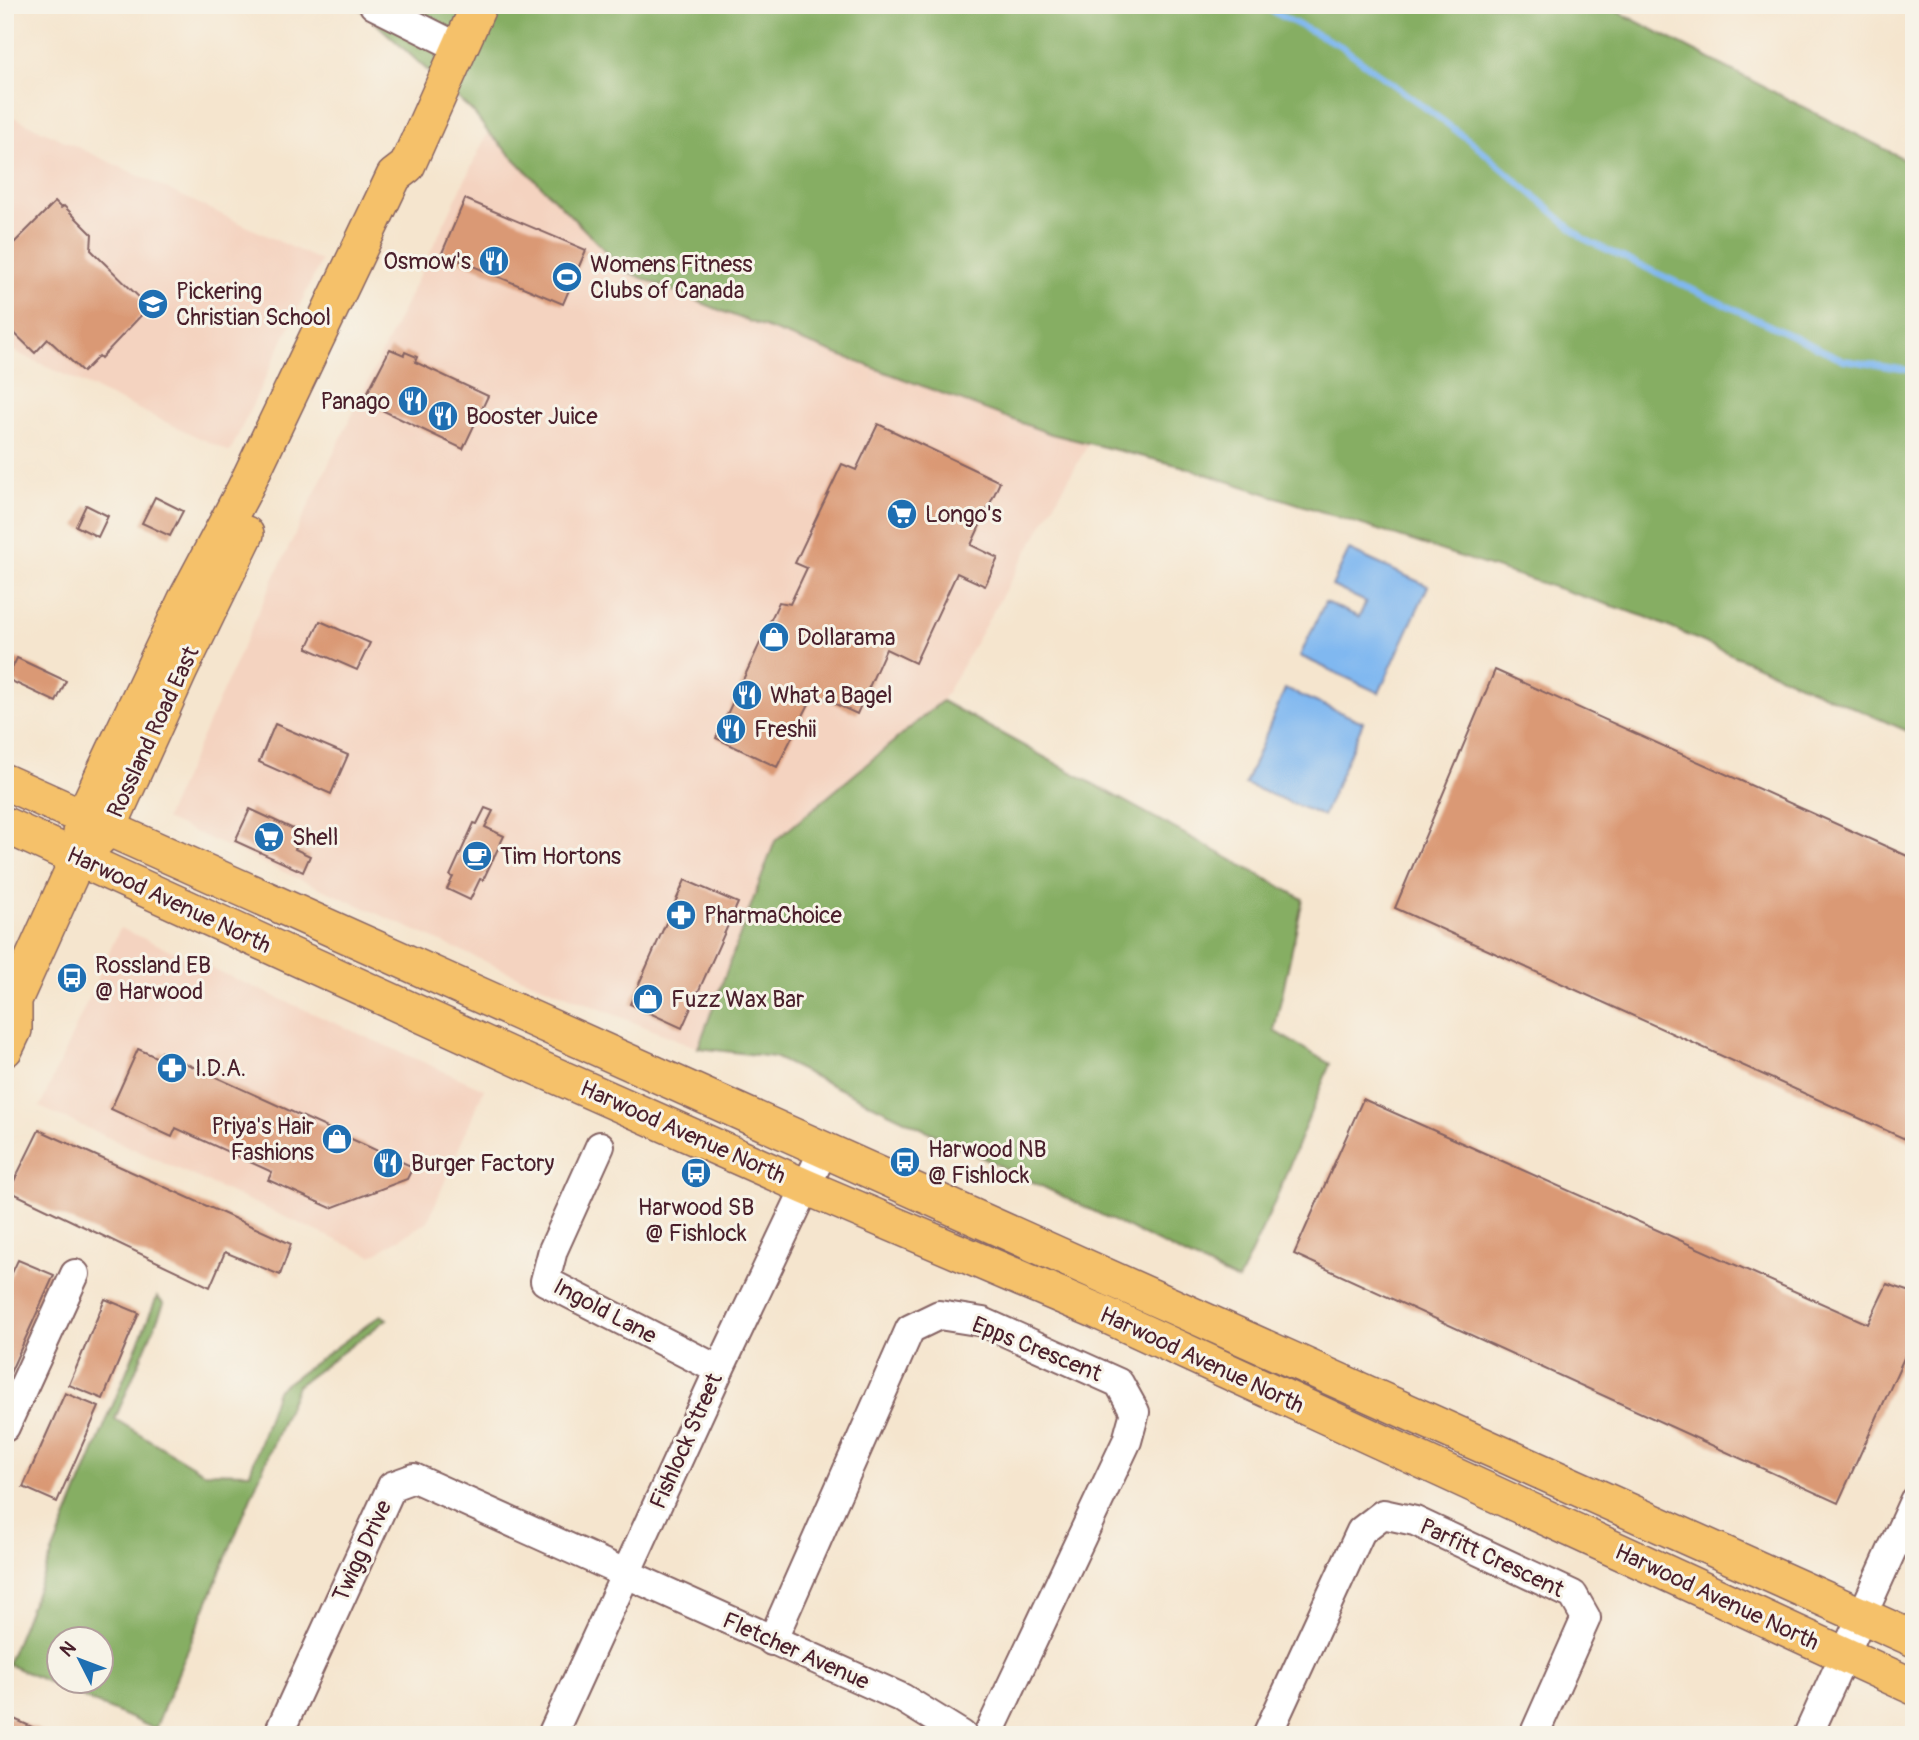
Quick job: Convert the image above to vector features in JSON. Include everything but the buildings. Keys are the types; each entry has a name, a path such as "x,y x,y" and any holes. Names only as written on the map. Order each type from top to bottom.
{"main road":[{"name":"Rossland Road East","path":"78,858 180,670 357,302 412,180 407,166 479,5"},
{"name":"Harwood Avenue North","path":"5,782 1914,1639"},
{"name":"Harwood Avenue North","path":"5,825 806,1187 1097,1311 1914,1687"},
{"path":"5,1049 14,1030 9,1003 78,858"}],"street":[{"path":"374,5 460,48"},
{"path":"485,1044 501,1006"},
{"name":"Ingold Lane","path":"600,1146 553,1250 545,1281 719,1370"},
{"name":"Fishlock Street","path":"552,1735 719,1370 824,1149"},
{"path":"5,1427 75,1274"},
{"name":"Epps Crescent","path":"772,1641 910,1329 939,1315 983,1322 1119,1383 1135,1412 1127,1441 988,1735"},
{"name":"Twigg Drive","path":"278,1735 392,1486 414,1478 627,1574"},
{"path":"1808,1735 1914,1501"},
{"name":"Parfitt Crescent","path":"1267,1735 1361,1531 1383,1514 1415,1521 1573,1595 1586,1618 1534,1735"},
{"name":"Fletcher Avenue","path":"627,1574 902,1698 962,1735"}],"shaded area":[{"name":"Pickering Christian School","path":"5,113 321,261 230,452 5,347"},
{"path":"488,132 625,271 1051,434 1089,443 942,701 775,841 698,1048 520,977 165,819 273,580"},
{"path":"120,928 484,1089 428,1221 372,1256 40,1107"}],"green space":[{"path":"356,5 1605,5 1914,164 1914,734 1646,617 1181,466 1051,434 724,312 625,271 488,132 473,112"},
{"path":"942,701 1303,899 1274,1031 1330,1064 1273,1206 1238,1281 774,1057 698,1048 775,841"},
{"path":"157,1297 164,1304 115,1419 203,1472 250,1473 277,1390 381,1315 387,1319 297,1386 155,1729 75,1694 116,1694 116,1624 46,1624 46,1681 7,1664"}],"water":[{"path":"1349,550 1428,586 1379,693 1300,656 1325,602 1359,617 1366,602 1332,586"},
{"path":"1285,689 1363,722 1323,816 1245,784"}],"waterway":[{"path":"1259,5 1341,46 1473,143 1584,239 1844,360 1914,371"}],"place":[{"name":"Osmow's","path":"494,261"},
{"name":"Womens Fitness Clubs of Canada","path":"567,277"},
{"name":"Pickering Christian School","path":"153,304"},
{"name":"Panago","path":"413,401"},
{"name":"Booster Juice","path":"443,416"},
{"name":"Longo's","path":"902,514"},
{"name":"Dollarama","path":"774,637"},
{"name":"What a Bagel","path":"747,695"},
{"name":"Freshii","path":"731,729"},
{"name":"Shell","path":"269,837"},
{"name":"Tim Hortons","path":"477,856"},
{"name":"PharmaChoice","path":"681,915"},
{"name":"Rossland EB @ Harwood","path":"72,978"},
{"name":"Fuzz Wax Bar","path":"648,999"},
{"name":"I.D.A.","path":"172,1068"},
{"name":"Priya's Hair Fashions","path":"337,1139"},
{"name":"Harwood NB @ Fishlock","path":"905,1162"},
{"name":"Burger Factory","path":"388,1163"},
{"name":"Harwood SB @ Fishlock","path":"696,1173"}]}
